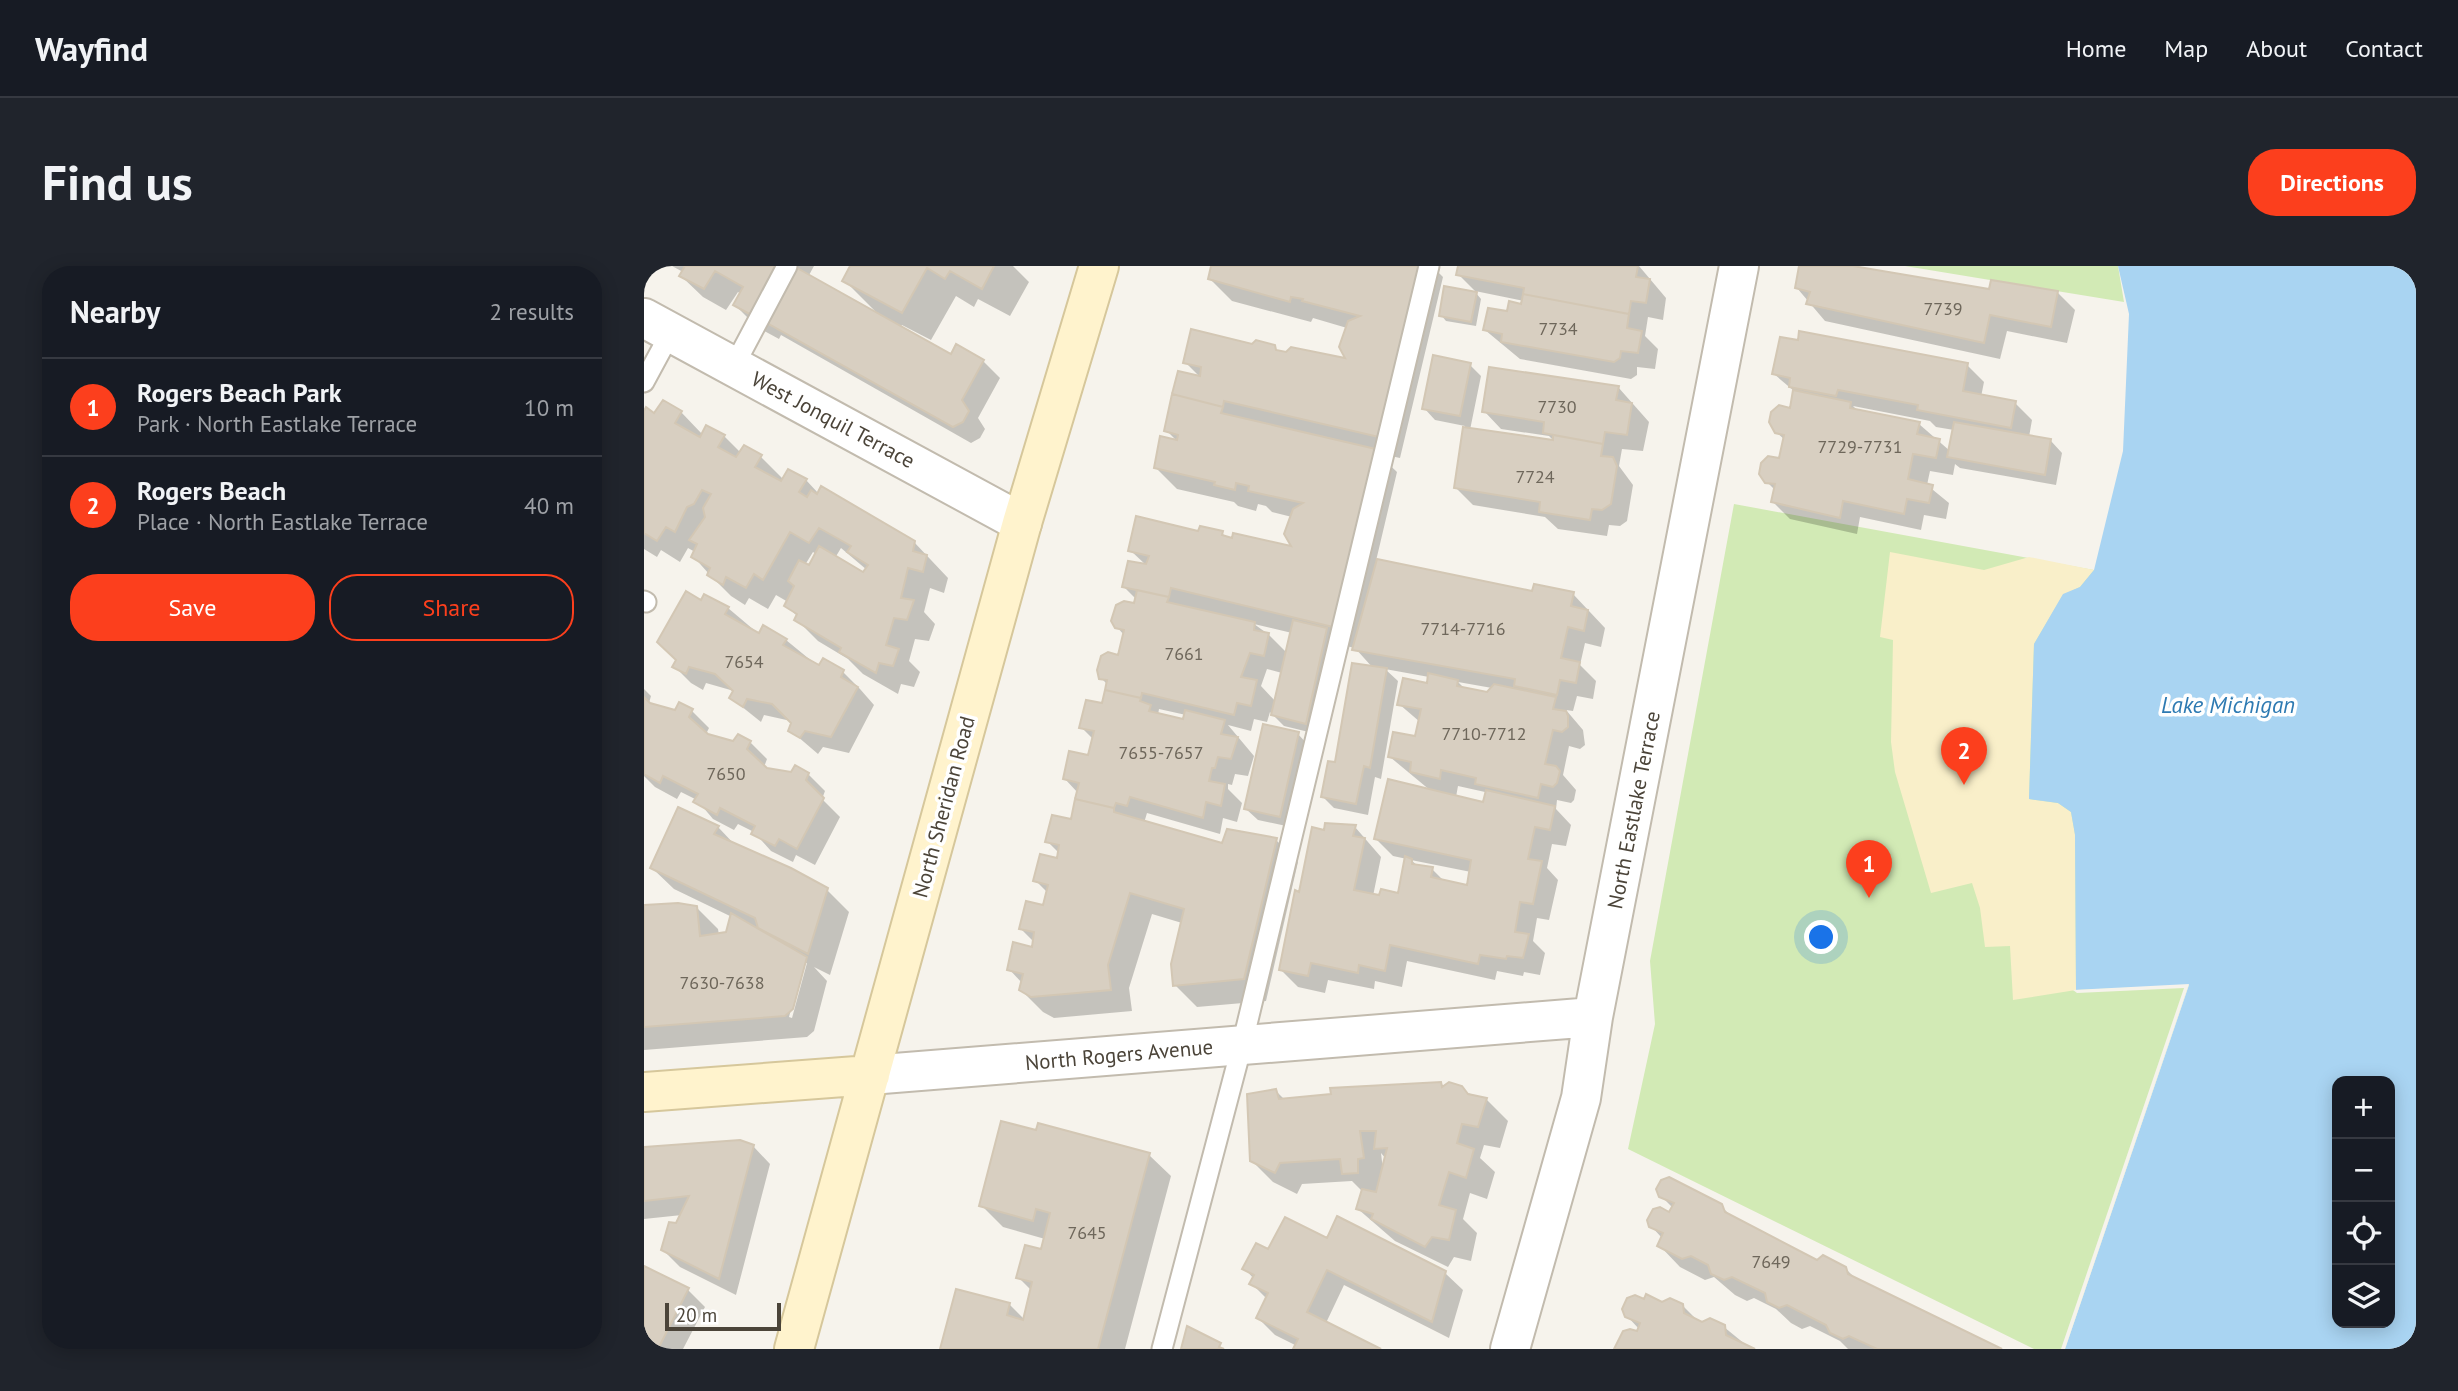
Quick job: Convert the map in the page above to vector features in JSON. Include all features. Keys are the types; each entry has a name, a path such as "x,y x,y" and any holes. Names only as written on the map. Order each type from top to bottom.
{"main road":[{"name":"North Sheridan Road","path":"794,1349 1022,523 1099,266"},
{"name":"North Rogers Avenue","path":"644,1092 870,1075"}],"street":[{"name":"North Eastlake Terrace","path":"1510,1349 1581,1098 1593,1017 1739,266"},
{"name":"West Jonquil Terrace","path":"657,325 1022,523"},
{"name":"North Rogers Avenue","path":"870,1075 1593,1017"}],"lane":[{"path":"734,366 787,266"},
{"path":"1162,1349 1242,1045 1429,266"},
{"path":"644,382 657,325"}],"green space":[{"path":"1905,266 2118,266 2124,302"},
{"path":"1734,504 2094,570 2189,984 2065,1349 2034,1349 1628,1149 1655,1024 1650,961"}],"sand":[{"path":"1890,552 1984,570 2029,557 2094,570 2080,587 2063,595 2034,644 2029,799 2058,803 2071,812 2075,834 2076,990 2013,1000 2010,946 1985,947 1980,908 1972,883 1931,893 1895,772 1891,742 1893,640 1880,637"}],"water":[{"name":"Lake Michigan","path":"2118,266 2416,266 2416,1349 2065,1349 2189,985 2076,990 2075,835 2071,812 2058,803 2029,799 2034,644 2063,594 2080,587 2094,570 2123,451 2129,314"}],"pier":[{"path":"2189,984 2065,1349 2061,1349 2184,988 2077,993 2073,990"}],"building":[{"path":"685,266 781,266 757,318 733,305 743,287 715,271 704,289 679,276"},
{"path":"850,266 994,266 982,289 950,271 945,279 927,268 902,313 842,281"},
{"path":"1211,266 1419,266 1379,437 1224,401 1223,407 1172,394 1178,371 1200,376 1201,367 1183,363 1191,329 1252,344 1256,340 1275,345 1276,350 1286,352 1291,347 1345,358 1339,347 1348,321 1360,316 1302,301 1303,299 1291,297 1290,302 1208,279"},
{"path":"1458,266 1638,266 1636,277 1650,279 1646,303 1631,301 1629,314 1523,294 1524,288 1456,275"},
{"path":"1799,266 1853,266 1989,289 1991,280 2058,291 2051,327 1990,315 1984,343 1806,304 1810,292 1795,288"},
{"path":"797,268 951,354 956,344 984,360 962,400 969,411 963,422 953,427 767,323"},
{"path":"1444,286 1477,292 1471,322 1439,316"},
{"path":"1523,294 1629,314 1627,328 1642,331 1638,353 1621,351 1620,358 1614,362 1501,342 1502,334 1483,330 1488,308 1507,311 1509,301 1521,304"},
{"path":"1799,331 1968,363 1963,391 2016,401 2011,428 1917,410 1918,405 1838,390 1836,396 1789,387 1790,378 1772,374 1780,337 1798,340"},
{"path":"1433,355 1471,363 1460,416 1422,409"},
{"path":"1489,367 1619,386 1616,400 1632,403 1627,435 1605,432 1603,444 1543,433 1544,422 1482,412"},
{"path":"1793,390 1851,402 1850,408 1920,422 1917,434 1940,439 1936,458 1913,454 1908,479 1933,485 1929,503 1907,499 1904,514 1843,501 1840,518 1771,502 1775,484 1765,483 1759,474 1761,463 1768,456 1779,458 1784,435 1775,433 1769,422 1771,412 1779,405 1790,408"},
{"path":"1172,394 1223,407 1221,413 1376,449 1333,627 1171,588 1169,597 1122,587 1128,561 1146,564 1149,556 1128,551 1136,516 1198,531 1200,526 1223,531 1222,535 1232,538 1233,533 1291,546 1284,534 1293,509 1303,503 1248,491 1249,486 1236,483 1235,490 1214,485 1215,482 1154,468 1160,436 1177,440 1178,435 1164,431"},
{"path":"663,400 682,411 675,423 700,437 706,425 725,435 718,447 736,457 744,445 762,455 755,467 781,481 788,469 807,479 799,492 807,497 811,490 817,494 821,486 915,541 913,551 927,555 923,572 908,568 901,598 914,600 907,620 894,618 886,645 899,649 893,666 879,663 876,673 839,652 841,648 794,620 797,614 784,606 794,586 788,581 799,560 809,565 819,546 863,572 868,565 847,552 851,546 819,528 809,543 790,532 763,580 754,574 746,588 726,577 723,585 707,575 710,568 691,557 697,544 689,540 705,517 703,508 711,494 702,490 694,504 687,507 675,532 666,527 657,541 644,533 644,411 646,407 654,413"},
{"path":"1954,422 2051,439 2045,475 1947,457"},
{"path":"1463,427 1553,440 1553,435 1603,444 1601,456 1613,457 1617,466 1611,504 1602,510 1592,509 1590,520 1539,512 1540,502 1454,488"},
{"path":"1377,559 1532,591 1534,584 1574,592 1571,606 1588,610 1584,631 1568,627 1561,658 1580,662 1576,683 1560,680 1557,695 1514,686 1515,679 1352,650"},
{"path":"1137,590 1169,597 1167,602 1255,622 1254,630 1269,633 1264,656 1250,653 1241,677 1257,680 1251,706 1237,703 1234,715 1142,693 1141,698 1105,690 1107,680 1099,679 1097,670 1101,656 1108,652 1118,655 1124,630 1115,628 1111,621 1116,605 1124,601 1134,603"},
{"path":"686,591 701,600 704,594 729,607 725,614 759,633 763,625 787,639 783,645 819,665 823,658 844,670 841,677 858,687 831,737 805,731 800,738 788,731 791,723 772,704 747,699 743,707 729,698 733,691 715,674 689,667 686,674 672,667 676,660 657,642"},
{"path":"1293,620 1327,628 1306,724 1271,715"},
{"path":"1352,663 1387,668 1370,768 1364,766 1356,804 1321,797 1328,761 1335,762"},
{"path":"1428,673 1458,680 1457,686 1487,692 1494,684 1556,697 1553,709 1566,711 1568,727 1562,732 1553,730 1545,764 1556,766 1560,771 1557,783 1553,787 1541,784 1538,798 1475,784 1476,778 1441,770 1440,779 1410,772 1411,762 1388,757 1393,732 1415,736 1421,709 1397,705 1403,678 1427,683"},
{"path":"1105,690 1141,698 1140,701 1151,705 1149,711 1183,719 1185,710 1225,720 1221,734 1238,737 1231,759 1218,757 1215,768 1212,768 1209,781 1225,784 1221,806 1206,802 1203,818 1130,797 1127,806 1116,803 1114,808 1075,799 1079,783 1063,779 1069,751 1088,755 1094,731 1079,728 1086,700 1102,703"},
{"path":"644,697 650,703 675,710 679,702 693,709 689,717 708,734 733,741 738,734 751,741 747,749 767,768 791,772 795,765 809,773 806,780 824,798 797,849 779,839 775,846 751,834 755,826 720,808 717,815 693,802 698,794 663,776 660,783 644,774"},
{"path":"1263,724 1299,732 1280,817 1244,809"},
{"path":"1388,779 1483,802 1486,790 1555,806 1550,830 1535,827 1528,859 1542,861 1533,904 1520,902 1515,932 1529,934 1523,958 1507,956 1506,959 1480,955 1478,964 1390,945 1385,971 1359,965 1358,973 1311,963 1308,976 1279,970 1295,890 1299,892 1312,827 1324,830 1325,823 1356,825 1353,836 1365,838 1354,890 1379,895 1381,889 1398,893 1405,856 1412,859 1412,864 1433,867 1431,877 1467,885 1471,860 1374,839"},
{"path":"1075,799 1114,808 1114,812 1222,843 1227,829 1277,838 1244,979 1173,986 1171,964 1184,909 1130,893 1108,965 1111,990 1031,997 1019,990 1023,974 1007,970 1013,942 1032,947 1034,932 1019,929 1026,901 1043,905 1048,885 1033,881 1040,854 1057,858 1059,845 1045,842 1052,815 1071,819"},
{"path":"678,807 719,826 714,834 791,868 828,888 808,954 758,928 755,918 650,868"},
{"path":"678,903 697,906 700,936 726,932 731,913 807,957 793,1009 785,1016 644,1027 644,905"},
{"path":"1441,1082 1442,1087 1449,1082 1462,1086 1468,1094 1487,1098 1478,1127 1462,1124 1457,1143 1474,1149 1466,1178 1449,1172 1439,1205 1456,1210 1449,1240 1432,1237 1425,1247 1371,1219 1373,1214 1356,1209 1362,1189 1376,1192 1387,1148 1374,1149 1376,1131 1360,1131 1364,1158 1358,1159 1358,1173 1342,1174 1340,1159 1280,1163 1275,1173 1250,1161 1247,1094 1276,1089 1279,1099 1331,1094 1330,1088"},
{"path":"1001,1121 1036,1130 1038,1123 1150,1153 1098,1349 940,1349 956,1289 1010,1303 1007,1315 1023,1320 1032,1282 1016,1278 1025,1245 1041,1249 1050,1213 1036,1209 1033,1221 979,1206"},
{"path":"740,1140 754,1145 719,1279 661,1250 669,1222 676,1223 689,1196 644,1201 644,1147"},
{"path":"1669,1177 1722,1204 1725,1212 1817,1260 1823,1255 1846,1267 1848,1274 2002,1349 1877,1349 1849,1336 1843,1339 1830,1333 1826,1325 1787,1305 1779,1308 1767,1302 1765,1293 1732,1277 1724,1280 1711,1274 1708,1265 1691,1256 1682,1259 1657,1246 1663,1233 1649,1227 1647,1220 1653,1209 1660,1207 1669,1212 1674,1203 1659,1197 1656,1189 1661,1180"},
{"path":"1337,1216 1446,1271 1432,1322 1327,1270 1307,1312 1381,1349 1293,1349 1298,1339 1256,1318 1268,1293 1249,1284 1254,1275 1242,1269 1256,1243 1268,1249 1285,1217 1327,1238"},
{"path":"644,1266 689,1288 658,1349 644,1349"},
{"path":"1646,1294 1662,1302 1670,1298 1683,1304 1684,1313 1702,1322 1710,1318 1725,1325 1726,1335 1755,1349 1614,1349 1623,1331 1637,1331 1640,1323 1625,1317 1622,1309 1627,1298 1635,1295 1644,1299"},
{"path":"1187,1326 1221,1343 1219,1347 1224,1349 1181,1349"}],"place":[{"name":"Rogers Beach","path":"1964,785"},
{"name":"Rogers Beach Park","path":"1869,898"}]}
